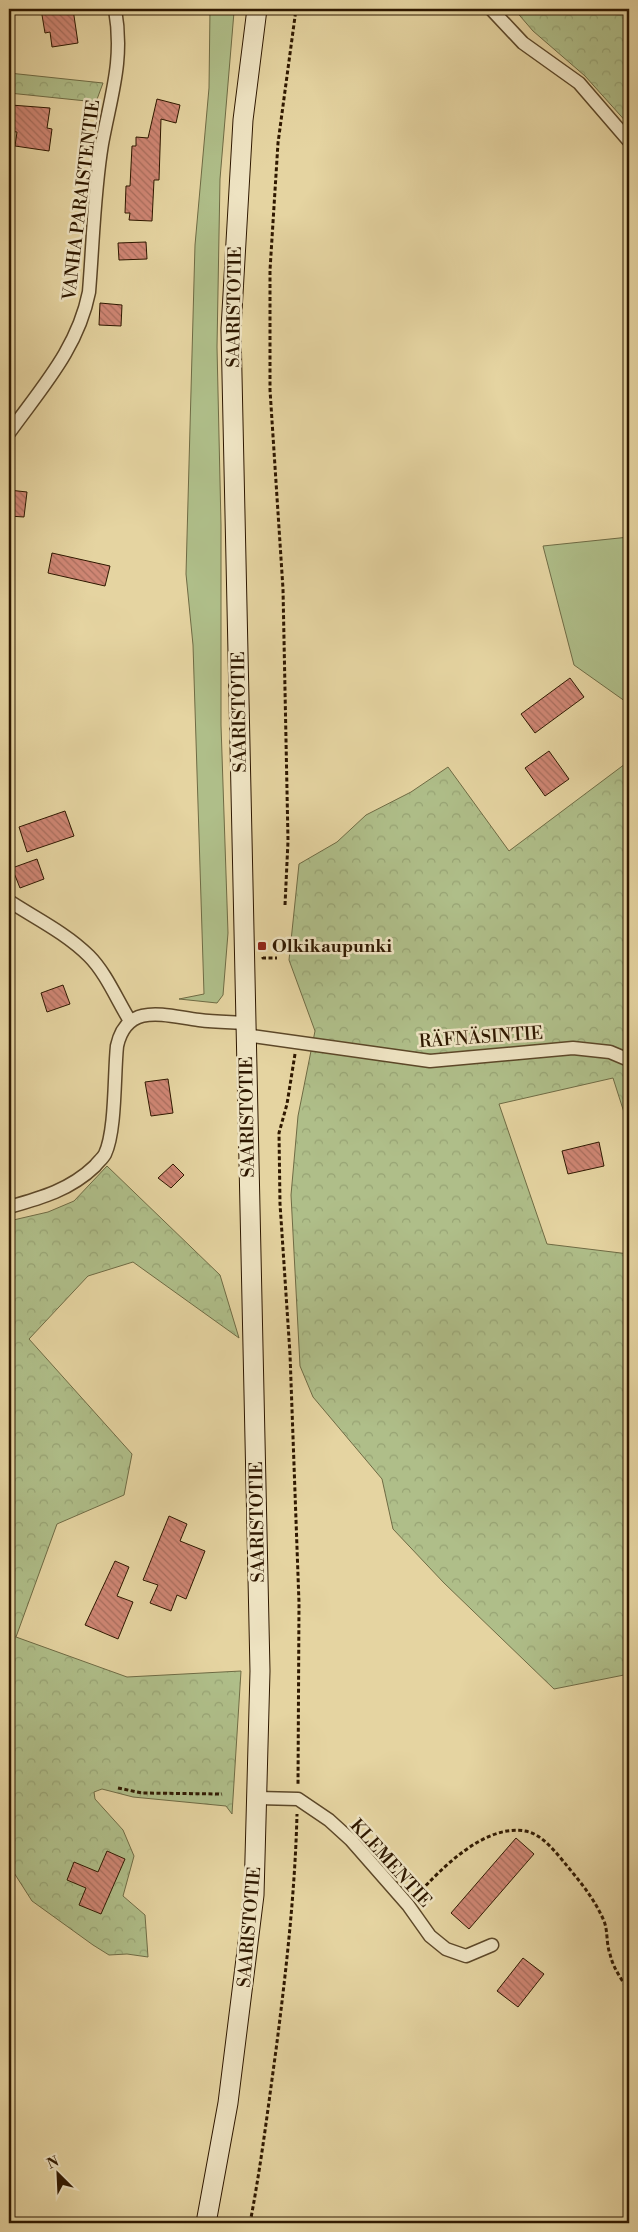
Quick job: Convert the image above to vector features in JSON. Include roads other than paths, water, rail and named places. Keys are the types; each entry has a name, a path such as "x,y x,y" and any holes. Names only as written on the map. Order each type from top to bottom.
{"main road":[{"name":"SAARISTOTIE","path":"206,2223 228,2103 241,2010 254,1895 258,1798 260,1671 231,329 243,120 257,9"}],"street":[{"name":"VANHA PARAISTENTIE","path":"9,433 64,356 85,315 89,292 102,144 117,71 119,47 115,9"},
{"path":"491,9 523,43 579,83 629,141"},
{"path":"9,901 57,931 89,956 99,969 130,1021 120,1033 117,1046 111,1129 105,1156 80,1179 66,1188 47,1196 9,1207"},
{"name":"RÄFNÄSINTIE","path":"130,1021 156,1013 246,1029 296,1042 430,1061 573,1048 610,1052 629,1060"},
{"name":"KLEMENTIE","path":"258,1798 298,1799 329,1820 351,1840 408,1905 430,1936 446,1949 466,1956 492,1945"}],"place":[{"name":"Olkikaupunki","path":"262,946"}]}
